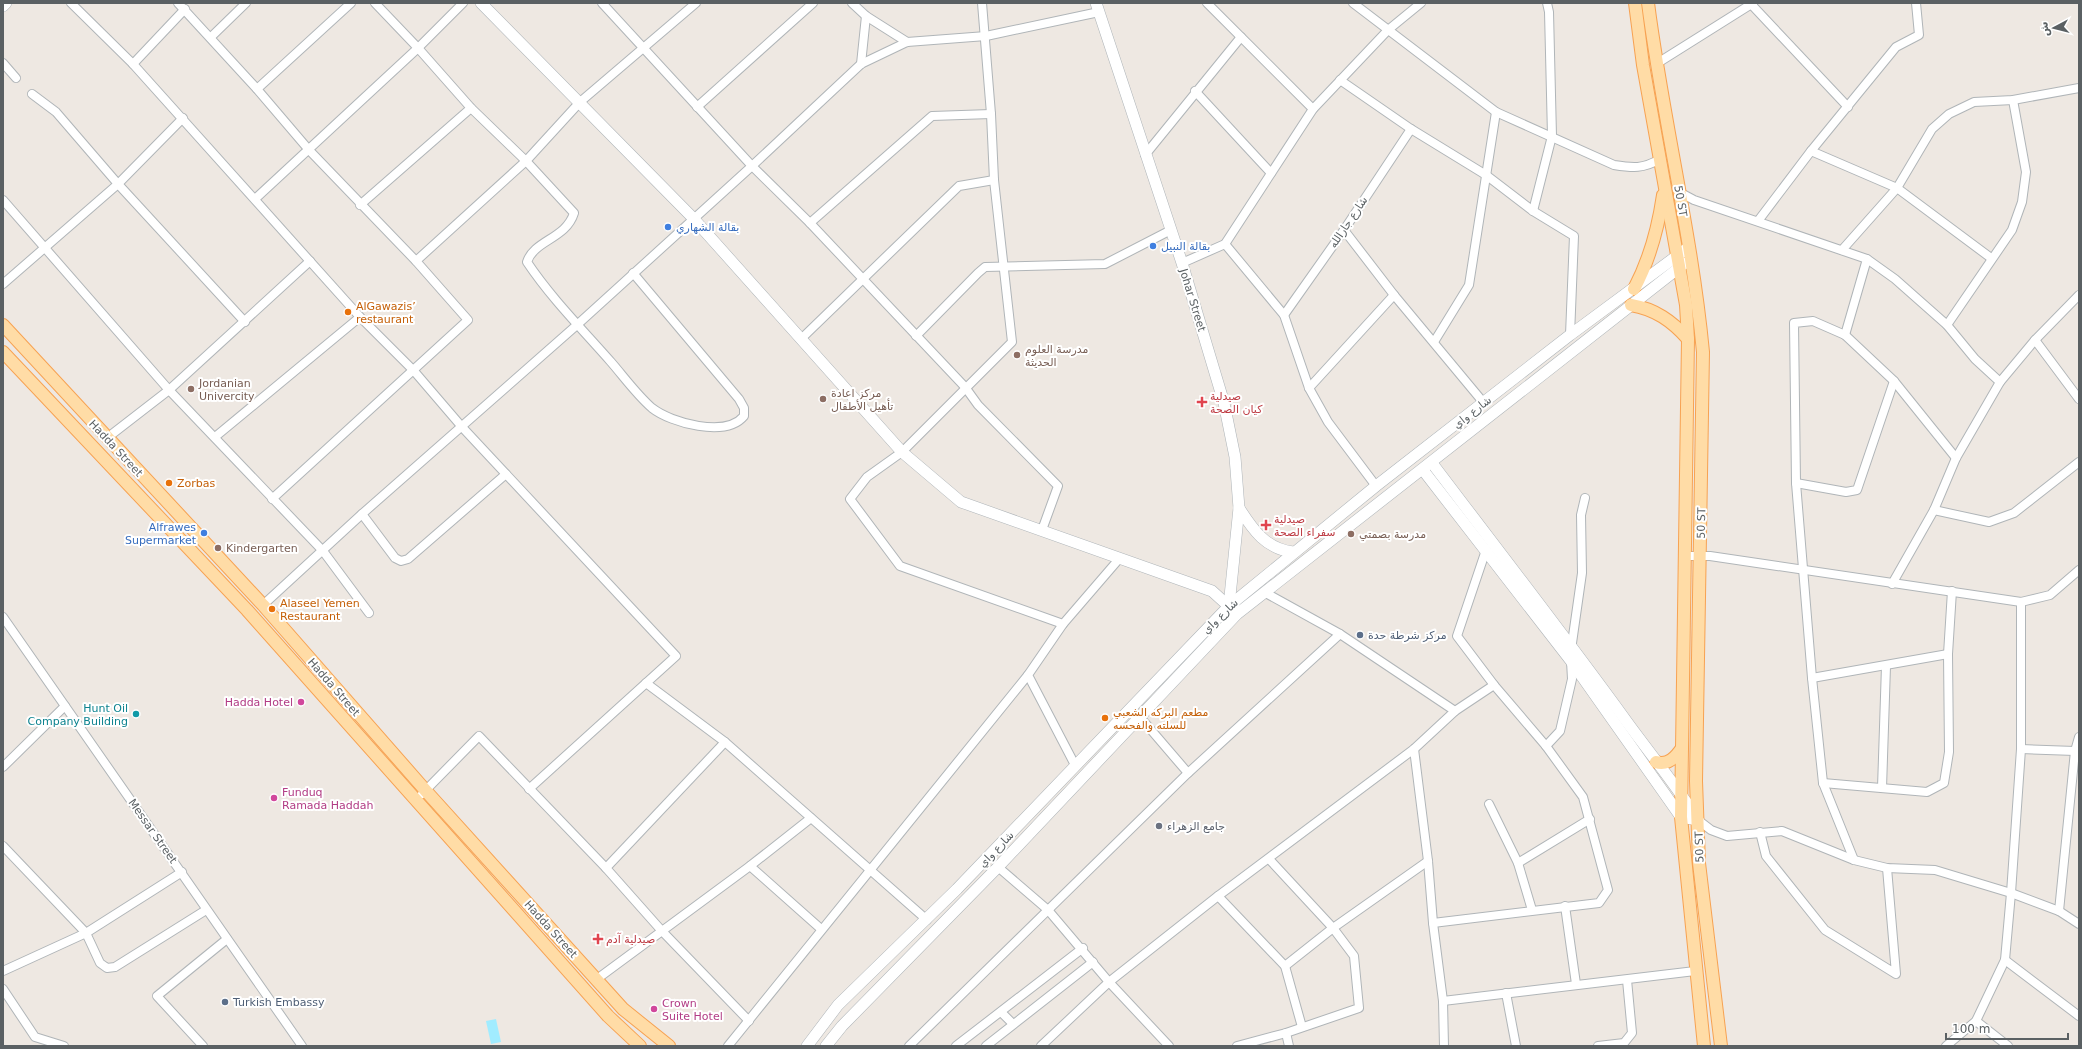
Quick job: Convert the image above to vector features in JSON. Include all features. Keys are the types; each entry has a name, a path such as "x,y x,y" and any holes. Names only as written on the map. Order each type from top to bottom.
{"main road":[{"name":"50 ST","path":"1635,3 1643,65 1686,305 1688,339 1686,556 1681,817 1695,971 1704,1046"},
{"name":"50 ST","path":"1648,3 1656,64 1698,293 1703,352 1696,781 1700,863 1721,1046"},
{"path":"1634,289 1650,255 1656,238 1665,184"},
{"path":"1631,305 1650,310 1662,316 1674,324 1688,339"},
{"name":"Hadda Street","path":"3,326 263,606 426,791 623,1009 669,1046"},
{"name":"Hadda Street","path":"3,352 247,610 319,689 608,1016 640,1046"},
{"path":"319,689 328,681"},
{"path":"1656,762 1669,762 1682,748"}],"street":[{"path":"3,6 6,3"},
{"path":"71,3 133,64 360,317 414,371 462,427 676,656 529,789"},
{"path":"178,3 211,37 309,150 360,205 416,261 468,320 414,371 272,499"},
{"path":"211,37 246,3"},
{"path":"257,89 351,3"},
{"path":"375,3 418,48 471,108 526,161 574,213 568,227 530,254 527,262 578,324 651,407 667,418 686,424 722,427 739,423 744,416 744,408 739,399 633,274"},
{"path":"255,199 418,48 463,3"},
{"path":"482,3 693,218 902,452 960,502 1212,591 1233,610"},
{"path":"602,3 752,166 810,224 965,387 978,405 1058,486 1042,530"},
{"path":"416,261 526,161 580,102 696,3"},
{"path":"697,107 813,3"},
{"path":"852,3 866,16 907,42"},
{"path":"982,3 986,36 994,180 1012,342 965,387 902,452 867,477 850,499 900,566 1063,624"},
{"path":"1207,3 1313,109"},
{"path":"1353,3 1496,112 1552,136 1595,158 1614,165 1634,168 1649,166 1660,159"},
{"path":"1182,263 1225,244 1313,109 1388,30 1421,3"},
{"path":"1533,211 1552,136 1549,12 1547,3"},
{"path":"1758,221 1811,151 1896,47 1919,35 1916,3"},
{"path":"1656,64 1751,4 1848,107"},
{"path":"263,606 362,514 578,324 752,166 861,64 907,42 986,36 1097,8"},
{"name":"Johar Street","path":"1097,8 1145,156 1182,263 1224,403 1235,457 1239,508 1233,610"},
{"path":"133,64 185,9"},
{"path":"861,64 866,16"},
{"path":"1145,156 1195,92 1241,37"},
{"path":"3,63 16,78"},
{"path":"1340,80 1411,129 1486,175 1533,211 1574,236 1570,335"},
{"path":"1842,250 1897,188 1932,128 1949,114 1974,102 2013,100 2079,88"},
{"path":"1195,92 1271,173"},
{"path":"32,94 56,112 118,184 245,322"},
{"path":"1947,325 1991,258 2012,230 2022,202 2026,172 2013,100"},
{"path":"360,205 471,108"},
{"path":"1434,342 1469,285 1496,112"},
{"path":"810,224 932,116 991,114"},
{"path":"3,284 118,184 183,118"},
{"name":"شارع جارالله","path":"1284,315 1344,230 1411,129"},
{"path":"1811,151 1897,188 1991,258"},
{"path":"801,339 959,186 994,180"},
{"path":"1679,192 1694,200 1867,259 1895,279 1947,325 1975,359 2000,382"},
{"path":"3,200 169,390 323,551 369,613"},
{"path":"916,336 978,273 986,267 1105,264 1171,230"},
{"path":"1344,230 1394,295 1484,402"},
{"path":"1225,244 1284,315 1309,388 1328,422 1376,486"},
{"name":"شارع واي","path":"807,1046 838,1005 958,889 1075,765 1293,552 1570,335 1634,289 1690,253"},
{"path":"1845,335 1867,259"},
{"path":"106,438 169,390 310,261"},
{"name":"شارع واي","path":"826,1046 842,1026 998,867 1140,717 1233,610 1264,592 1427,466 1631,305 1678,262"},
{"path":"1892,584 1934,510 1956,458 2000,382 2035,340 2079,294"},
{"path":"1309,388 1394,295"},
{"path":"215,437 360,317"},
{"path":"1854,860 1824,783 1812,678 1796,483 1794,323 1813,321 1845,335 1894,381 1956,458"},
{"path":"2035,340 2079,398"},
{"path":"1524,372 1533,382"},
{"path":"1796,483 1846,492 1857,490 1894,381"},
{"path":"1934,510 1989,522 2014,513 2079,462"},
{"path":"1427,466 1486,550 1571,661 1681,817 1698,820"},
{"path":"1427,466 1572,646 1656,762 1682,794 1698,820 1711,830 1727,836 1782,831 1854,860 1887,868 1935,870 2011,893 2059,912 2079,924"},
{"path":"362,514 395,558 401,561 408,560 506,474"},
{"path":"1546,746 1560,731 1572,678 1572,646 1582,572 1581,515 1585,498"},
{"path":"1239,508 1250,526 1263,539 1279,550 1293,552"},
{"path":"1433,923 1599,903 1608,890 1583,797 1546,746 1494,685 1457,636 1486,550"},
{"path":"1686,556 1700,555 2021,602 2050,595 2079,570"},
{"path":"728,1046 821,929 1028,675 1063,624 1119,559"},
{"path":"1824,783 1927,792 1944,783 1949,752 1948,654 1952,591"},
{"path":"1264,592 1340,634 1455,711"},
{"path":"1946,1046 1976,1021 2005,960 2021,749 2021,602"},
{"name":"Messar Street","path":"3,617 302,1046"},
{"path":"909,1046 1188,773 1340,634"},
{"path":"1812,678 1948,654"},
{"path":"1882,788 1886,666"},
{"path":"1028,675 1075,765"},
{"path":"646,682 725,742 927,920"},
{"path":"1041,1046 1109,982 1218,896 1269,859 1414,748 1455,711 1494,685"},
{"path":"3,767 66,706"},
{"path":"1140,717 1188,773"},
{"path":"416,800 479,736 606,868 661,930 749,1020"},
{"path":"2059,912 2075,751 2079,737"},
{"path":"606,868 725,742"},
{"path":"1414,748 1428,861 1442,1001 1444,1046"},
{"path":"2021,749 2075,751"},
{"path":"1489,804 1518,863 1532,910"},
{"path":"597,979 661,930 750,866 811,818"},
{"path":"1518,863 1590,819"},
{"path":"1760,832 1766,856 1825,930 1896,974 1887,868"},
{"path":"5,852 86,933 100,964 107,968 115,967 206,910"},
{"path":"1237,1046 1286,1033 1359,1008 1354,956 1332,928 1269,859"},
{"path":"1285,966 1332,928 1428,861"},
{"path":"750,866 821,929"},
{"path":"998,867 1048,910 1082,948 1109,982 1168,1046"},
{"path":"3,971 86,933 182,872"},
{"path":"958,889 967,898"},
{"path":"1218,896 1285,966 1302,1027"},
{"path":"1566,906 1576,984"},
{"path":"203,1046 157,996 228,939"},
{"path":"956,1046 1082,948"},
{"path":"2005,960 2079,1016"},
{"path":"986,1046 1093,962"},
{"path":"1442,1001 1695,971"},
{"path":"1598,1046 1624,1043 1632,1034 1627,980"},
{"path":"3,988 35,1037 64,1046"},
{"path":"1506,993 1516,1046"},
{"path":"1001,1012 1013,1024"},
{"path":"1976,1021 2008,1046"},
{"path":"1286,1033 1289,1046"}],"water":[{"path":"496,1019 501,1042 491,1044 486,1021"}],"place":[{"name":"بقالة الشهاري","path":"668,227"},
{"name":"بقالة النبيل","path":"1153,246"},
{"name":"AlGawazis’ restaurant","path":"348,312"},
{"name":"مدرسة العلوم الحديثة","path":"1017,355"},
{"name":"Jordanian Univercity","path":"191,389"},
{"name":"مركز اعادة تأهيل الأطفال","path":"823,399"},
{"name":"صيدلية كيان الصحة","path":"1202,402"},
{"name":"Zorbas","path":"169,483"},
{"name":"صيدلية سفراء الصحة","path":"1266,525"},
{"name":"Alfrawes Supermarket","path":"204,533"},
{"name":"مدرسة بصمتي","path":"1351,534"},
{"name":"Kindergarten","path":"218,548"},
{"name":"Alaseel Yemen Restaurant","path":"272,609"},
{"name":"مركز شرطة حدة","path":"1360,635"},
{"name":"Hadda Hotel","path":"301,702"},
{"name":"Hunt Oil Company Building","path":"136,714"},
{"name":"مطعم البركه الشعبي للسلته والفحسه","path":"1105,718"},
{"name":"Funduq Ramada Haddah","path":"274,798"},
{"name":"جامع الزهراء","path":"1159,826"},
{"name":"صيدلية آدم","path":"598,939"},
{"name":"Turkish Embassy","path":"225,1002"},
{"name":"Crown Suite Hotel","path":"654,1009"}]}
